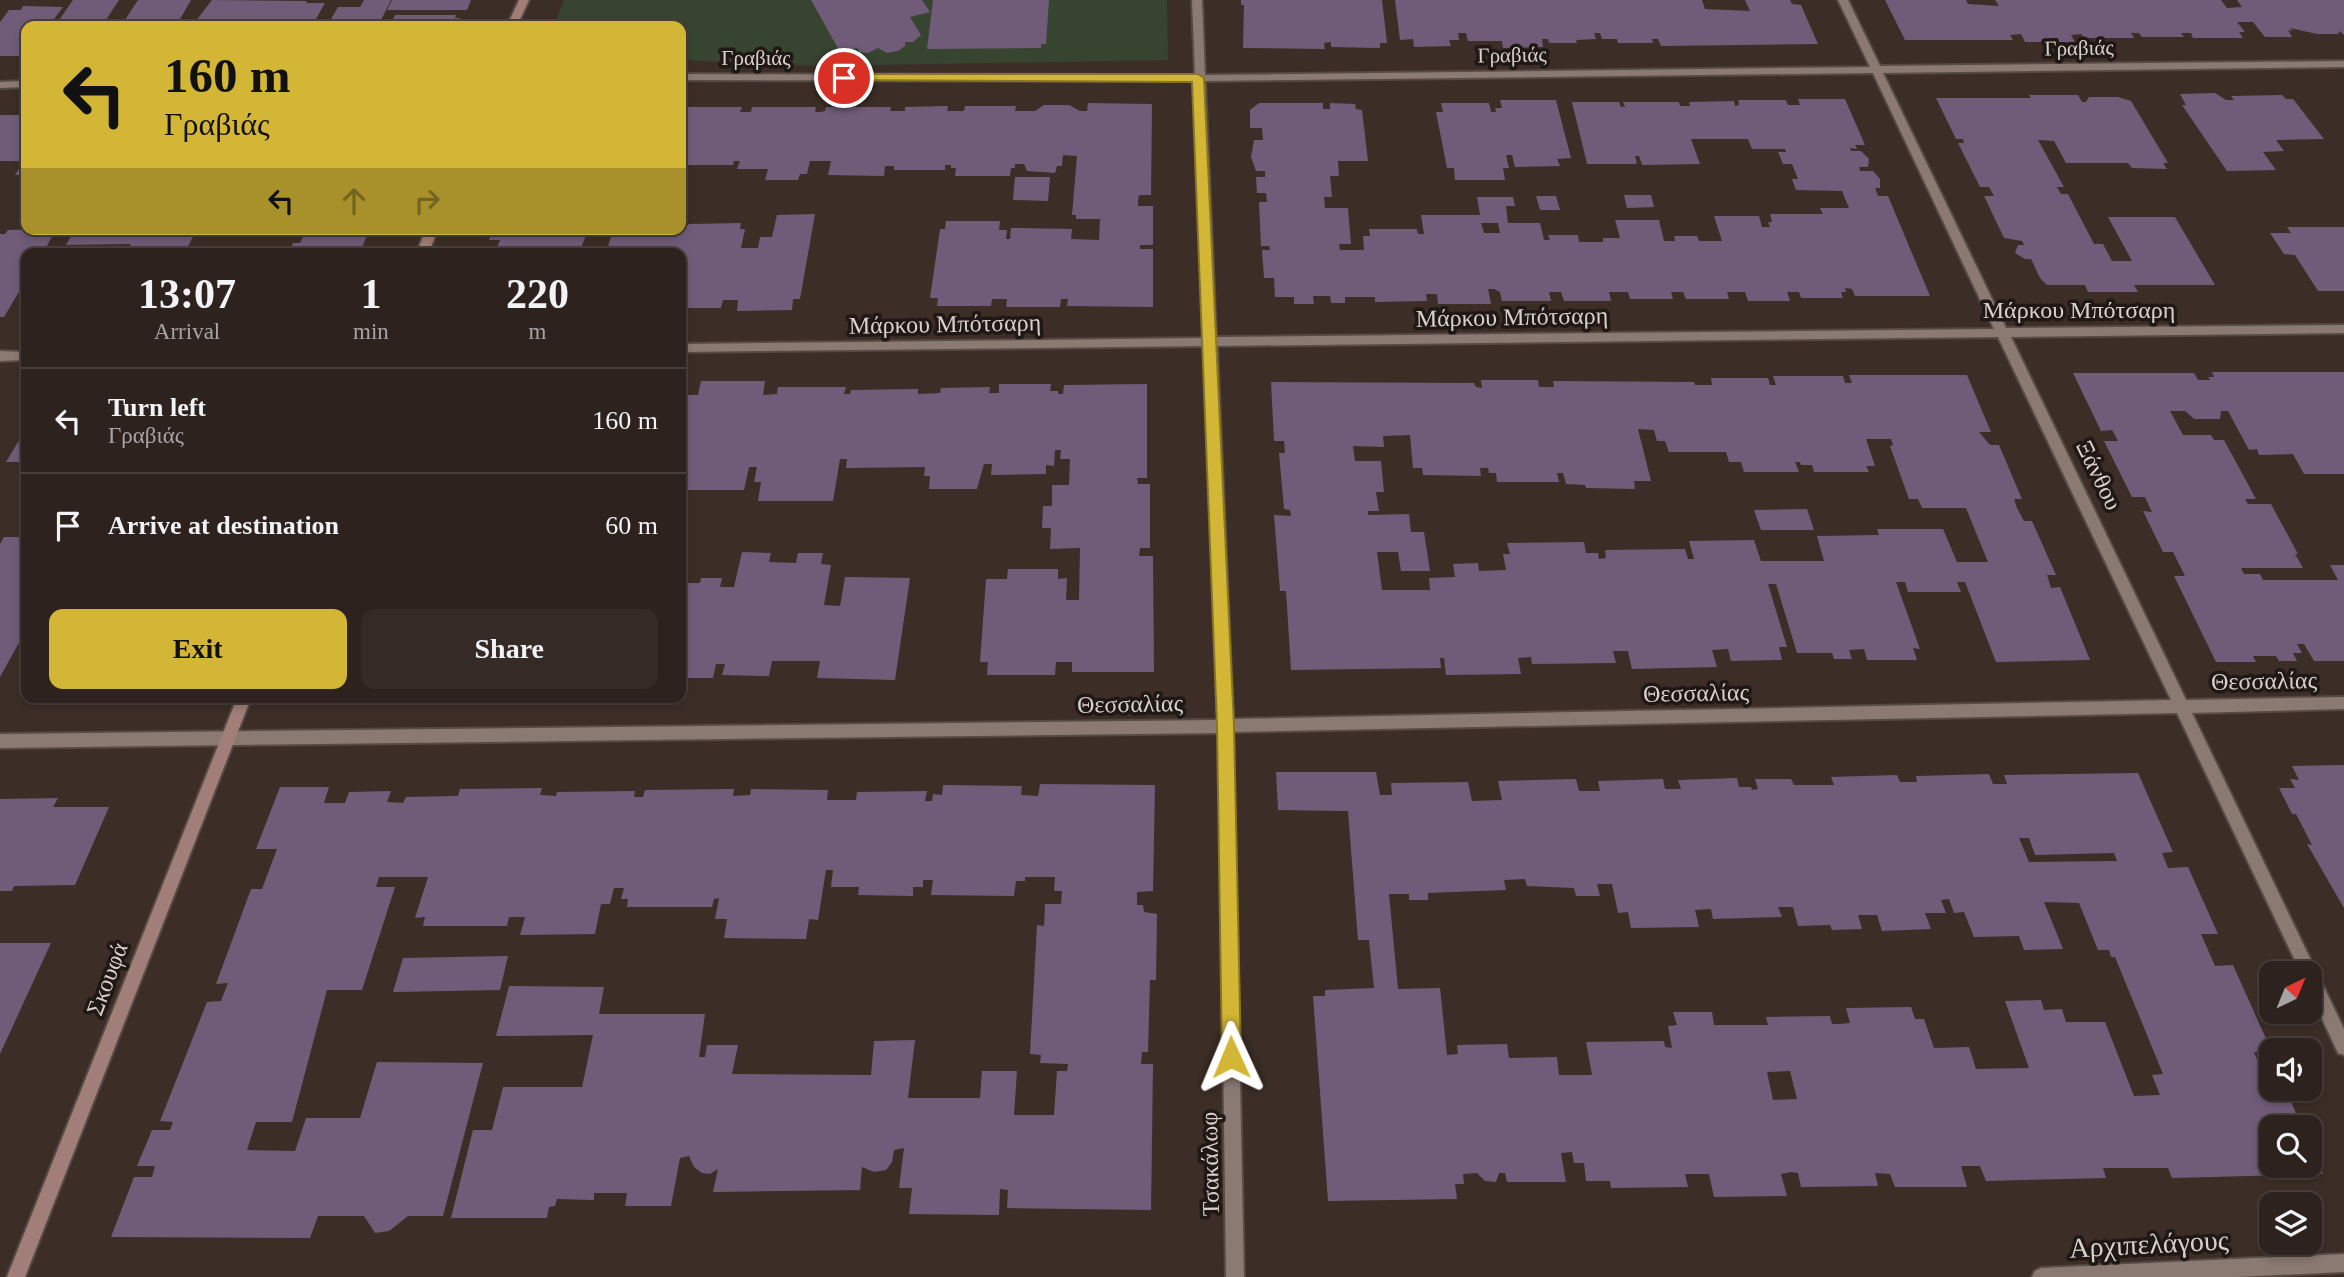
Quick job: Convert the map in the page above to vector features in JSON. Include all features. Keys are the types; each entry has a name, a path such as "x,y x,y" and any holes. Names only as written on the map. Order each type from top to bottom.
{"street":[{"path":"514,21 524,0"},
{"name":"Τσακάλωφ","path":"1197,0 1198,78 1226,726 1235,1277"},
{"name":"Ξάνθου","path":"1843,0 2304,961"},
{"name":"Γραβιάς","path":"686,77 1198,78 2344,64"},
{"path":"0,85 21,84"},
{"name":"Μάρκου Μπότσαρη","path":"686,348 2344,329"},
{"path":"0,356 21,356"},
{"name":"Σκουφά","path":"16,1277 242,703"},
{"name":"Θεσσαλίας","path":"0,741 229,736 1226,726 2344,703"},
{"name":"Ξάνθου","path":"2322,1000 2344,1047"},
{"name":"Αρχιπελάγους","path":"2041,1277 2344,1264"}],"green space":[{"path":"564,0 1167,0 1168,60 821,66 686,60 686,21 556,21"}],"building":[{"path":"73,0 119,0 105,21 58,21"},
{"path":"138,0 191,0 179,21 124,21"},
{"path":"212,0 325,3 315,21 196,21"},
{"path":"364,0 391,0 380,21 330,21 338,7 360,7"},
{"path":"392,0 471,0 467,10 387,10"},
{"path":"811,0 922,0 930,12 910,17 921,35 913,42 905,42 905,46 898,51 887,53 878,48 868,53 860,52 857,48 840,52"},
{"path":"933,0 1049,0 1046,44 1041,44 1041,48 927,49"},
{"path":"1241,0 1382,0 1387,43 1380,43 1380,48 1331,47 1331,42 1324,43 1325,49 1243,48 1244,5 1241,5"},
{"path":"1395,0 1702,0 1705,9 1750,11 1745,0 1790,0 1792,4 1801,5 1818,44 1661,46 1658,39 1652,39 1653,43 1618,43 1617,39 1602,39 1600,33 1594,33 1596,39 1576,40 1577,43 1549,43 1548,39 1542,39 1543,47 1503,48 1502,41 1468,41 1466,33 1458,33 1459,40 1449,40 1451,46 1414,47 1413,39 1400,40"},
{"path":"1885,0 1966,0 1968,4 1999,6 1995,0 2221,0 2227,8 2242,7 2237,0 2344,0 2344,35 2340,31 2338,34 2317,34 2290,28 2293,31 2288,30 2292,37 2265,37 2253,22 2237,22 2245,32 2239,32 2243,38 2193,38 2191,33 2181,33 2184,37 2142,37 2139,33 2131,33 2134,38 2084,38 2081,34 2071,35 2075,42 2025,42 2021,34 2010,35 2013,40 1905,40"},
{"path":"23,6 63,7 53,21 21,21 21,56 0,56 0,22 9,10 21,10"},
{"path":"395,15 456,15 455,18 460,18 459,21 392,21"},
{"path":"2215,93 2226,100 2234,100 2231,96 2282,95 2286,99 2293,99 2324,139 2276,140 2284,151 2263,152 2276,170 2227,171 2182,105 2186,105 2180,94"},
{"path":"2029,95 2078,95 2082,102 2086,102 2089,97 2118,97 2131,101 2168,163 2163,163 2167,169 2132,168 2128,163 2066,163 2054,141 2038,140 2064,187 2057,187 2061,194 2068,194 2094,244 2103,244 2112,261 2132,261 2108,217 2175,217 2215,285 2134,285 2138,292 2088,292 2085,285 2047,285 2040,278 2031,259 2025,259 2015,253 2018,245 2024,245 2022,241 2004,238 1984,196 1994,196 1989,187 1980,187 1958,143 1964,143 1963,139 1956,139 1936,98 2031,98"},
{"path":"1798,99 1845,99 1865,145 1855,145 1857,149 1850,148 1851,151 1861,151 1869,159 1868,167 1859,167 1860,171 1873,171 1880,179 1880,188 1875,188 1878,196 1888,196 1930,296 1855,296 1852,289 1845,288 1846,292 1841,292 1843,298 1801,298 1799,292 1787,292 1790,301 1748,301 1745,292 1727,292 1729,299 1686,299 1683,292 1671,292 1673,299 1630,299 1628,292 1609,292 1611,301 1564,301 1561,292 1549,292 1551,301 1502,301 1500,292 1488,289 1491,304 1438,304 1437,294 1426,294 1427,301 1375,302 1375,297 1345,297 1345,303 1331,303 1330,296 1313,296 1314,304 1294,304 1294,297 1275,297 1274,278 1264,278 1262,250 1270,250 1269,246 1261,246 1259,202 1267,202 1266,193 1257,193 1256,177 1265,177 1265,171 1256,171 1251,157 1254,140 1263,140 1262,128 1250,128 1250,110 1259,103 1323,103 1323,109 1330,109 1330,103 1355,104 1356,109 1362,110 1368,161 1338,161 1339,176 1330,176 1332,197 1324,197 1325,208 1348,208 1351,244 1339,244 1340,250 1364,250 1363,236 1370,236 1369,229 1417,229 1418,234 1424,234 1421,215 1480,215 1477,197 1513,197 1515,206 1506,206 1508,223 1540,223 1544,240 1550,240 1548,235 1578,235 1579,242 1603,242 1603,238 1620,238 1615,220 1659,220 1664,241 1675,241 1674,236 1697,236 1699,241 1722,241 1714,216 1759,216 1762,227 1770,227 1770,214 1823,214 1820,208 1849,208 1842,191 1796,190 1792,179 1798,179 1792,164 1783,164 1778,152 1786,152 1785,149 1752,149 1748,139 1691,139 1700,164 1642,165 1639,156 1635,156 1637,164 1587,164 1572,102 1619,102 1621,107 1625,107 1623,102 1679,102 1680,106 1690,106 1689,102 1734,101 1735,106 1739,105 1738,100 1786,100 1788,105 1800,105","holes":["1481,223 1498,223 1500,233 1484,233"]},
{"path":"1500,100 1556,100 1571,158 1557,159 1560,166 1515,167 1512,155 1506,155 1509,168 1503,168 1505,180 1455,180 1454,168 1447,168 1436,112 1443,112 1441,103 1489,103 1491,112 1496,112 1495,108 1502,108"},
{"path":"1088,103 1152,104 1151,195 1139,195 1138,206 1153,206 1153,245 1140,245 1140,249 1153,249 1153,307 1067,306 1068,299 1061,299 1060,307 1006,307 1007,299 992,299 991,306 937,306 938,298 930,298 940,229 945,229 946,221 1000,221 999,230 1007,230 1006,239 1010,239 1011,228 1072,229 1071,239 1099,240 1100,219 1076,219 1076,215 1072,215 1077,156 1063,155 1062,166 1057,166 1055,173 1027,171 1024,164 1015,164 1015,168 1011,168 1010,176 955,176 956,168 951,168 951,165 945,165 945,170 894,170 894,166 885,166 884,176 828,175 831,161 810,161 807,174 800,174 798,180 765,180 768,169 737,169 740,161 734,161 733,165 686,165 686,107 742,107 740,112 751,112 752,107 816,107 815,112 820,112 825,111 826,107 891,107 890,111 905,111 905,107 948,106 947,111 964,111 965,106 1016,106 1015,111 1035,111 1044,105 1069,105 1080,111 1087,111"},
{"path":"0,115 21,115 21,161 0,161"},
{"path":"1015,177 1050,177 1048,201 1013,200"},
{"path":"1624,195 1651,195 1654,207 1627,208"},
{"path":"1536,196 1556,196 1560,210 1540,210"},
{"path":"815,214 800,299 793,299 792,310 737,311 738,300 723,300 721,308 686,308 686,248 608,248 611,235 686,235 686,226 689,224 741,223 740,229 745,229 741,248 758,248 760,237 772,237 777,215"},
{"path":"2287,227 2344,227 2344,291 2318,291 2295,255 2284,254 2270,233 2291,233"},
{"path":"8,230 21,230 21,235 53,235 46,248 21,248 21,288 4,317 0,317 0,234 5,234"},
{"path":"72,235 194,235 187,248 129,248 131,244 66,245"},
{"path":"304,235 367,235 362,248 291,248 293,243 300,243"},
{"path":"491,235 586,235 581,248 497,248 500,240 489,240"},
{"path":"2212,372 2344,372 2344,474 2304,474 2293,454 2259,455 2257,449 2249,450 2228,411 2221,411 2220,419 2194,419 2185,411 2170,411 2183,435 2211,435 2214,440 2224,440 2256,499 2245,499 2248,504 2271,504 2303,568 2241,568 2244,574 2260,574 2263,580 2338,580 2330,565 2344,565 2344,661 2314,661 2304,644 2297,644 2302,653 2293,653 2297,661 2279,661 2276,656 2253,656 2256,662 2216,662 2174,576 2185,576 2173,552 2163,552 2143,511 2152,512 2145,497 2132,497 2104,441 2118,441 2112,430 2101,431 2073,373 2194,373 2198,380 2210,380 2208,377 2214,377"},
{"path":"1849,375 1967,375 1991,432 1979,432 1990,445 1999,445 2022,499 2014,499 2017,508 2024,521 2032,521 2056,575 2047,575 2051,588 2060,587 2090,660 1996,662 1965,582 1957,582 1961,592 1908,592 1905,582 1896,582 1920,649 1913,648 1917,660 1867,660 1864,649 1849,650 1852,659 1834,659 1832,653 1797,653 1776,584 1768,584 1787,647 1779,647 1782,660 1731,661 1728,649 1712,650 1717,667 1632,669 1628,651 1613,651 1616,663 1532,664 1531,657 1518,658 1521,674 1446,675 1444,658 1440,658 1441,668 1291,670 1286,591 1280,591 1274,515 1291,516 1290,510 1284,509 1279,453 1285,453 1284,441 1274,441 1271,382 1474,383 1476,387 1482,388 1481,380 1538,380 1539,387 1554,387 1553,381 1694,382 1695,385 1712,385 1711,378 1768,378 1770,385 1776,385 1773,376 1843,376 1845,383 1852,383","holes":["1638,429 1654,430 1657,441 1665,441 1669,452 1726,452 1729,462 1741,462 1744,472 1799,472 1795,462 1812,465 1814,472 1869,472 1866,466 1875,466 1866,439 1891,439 1893,445 1890,446 1909,499 1918,499 1922,508 1966,508 1988,562 1957,562 1943,529 1877,529 1879,535 1817,536 1824,561 1761,561 1754,540 1689,541 1694,559 1688,559 1685,549 1605,550 1606,558 1599,559 1598,553 1586,553 1584,542 1507,543 1510,554 1503,554 1506,570 1479,571 1478,563 1453,564 1455,577 1429,578 1430,590 1382,590 1377,552 1398,552 1401,571 1430,571 1424,532 1411,532 1409,514 1368,515 1368,511 1379,511 1376,492 1384,492 1381,461 1355,461 1353,446 1384,447 1383,436 1410,435 1413,468 1422,468 1423,475 1481,476 1480,468 1488,468 1489,473 1496,473 1497,482 1559,482 1557,473 1563,473 1566,484 1585,485 1586,488 1635,489 1634,481 1651,481"]},
{"path":"701,381 765,381 763,395 777,394 778,387 846,387 844,394 850,394 851,390 918,389 918,394 940,393 941,388 990,387 989,393 999,393 999,384 1051,384 1050,391 1063,394 1064,385 1147,384 1147,478 1137,478 1138,484 1150,484 1150,548 1140,548 1139,556 1153,556 1154,672 1072,672 1072,662 1056,662 1055,675 987,675 988,662 980,662 986,579 1007,579 1008,569 1058,569 1058,579 1067,578 1066,600 1079,600 1080,548 1050,549 1051,528 1042,528 1043,506 1052,506 1052,485 1069,485 1070,459 1060,459 1061,450 1055,450 1054,466 1046,465 1046,474 991,475 992,464 984,464 977,489 929,489 930,476 924,476 925,467 846,468 847,459 840,459 833,501 758,501 761,482 754,482 757,467 749,467 744,490 686,490 686,395 698,395"},
{"path":"21,437 21,462 6,462"},
{"path":"1807,509 1814,530 1761,530 1754,510"},
{"path":"4,537 21,537 21,639 0,677 0,544"},
{"path":"742,552 771,553 769,562 796,563 798,553 823,553 821,564 831,565 824,605 840,606 845,577 910,578 895,680 817,678 820,661 772,661 769,676 722,675 725,664 716,664 713,678 686,678 686,583 700,583 701,578 722,578 720,587 734,587"},
{"path":"2344,765 2344,908 2307,844 2312,845 2296,814 2292,814 2279,788 2295,788 2290,779 2299,780 2292,766"},
{"path":"1276,772 1376,772 1380,795 1392,795 1391,783 1468,782 1472,801 1502,800 1498,781 1576,779 1579,791 1600,791 1598,781 1663,779 1665,789 1681,789 1678,780 1737,778 1739,787 1751,787 1752,790 1758,789 1755,779 1791,779 1794,785 1834,785 1831,777 1897,775 1900,782 1917,782 1916,776 1989,774 1993,784 2007,784 2004,775 2138,773 2173,852 2162,853 2168,868 2188,867 2218,934 2201,934 2215,966 2233,965 2266,1038 2259,1038 2259,1052 2254,1052 2259,1064 2259,1101 2291,1101 2297,1115 2259,1115 2259,1176 2172,1178 2168,1168 2103,1168 2106,1178 1986,1181 1980,1166 1961,1166 1967,1187 1895,1187 1890,1174 1875,1173 1878,1186 1801,1187 1798,1173 1791,1172 1781,1174 1787,1196 1714,1197 1709,1174 1685,1174 1688,1187 1611,1188 1610,1181 1586,1181 1584,1163 1574,1163 1572,1152 1561,1153 1566,1182 1507,1182 1505,1173 1499,1173 1496,1182 1485,1181 1477,1173 1463,1174 1464,1184 1455,1184 1457,1199 1328,1201 1313,996 1325,996 1325,990 1374,988 1369,940 1358,940 1348,811 1278,810","holes":["2019,838 2029,838 2035,855 2114,853 2117,861 2029,862","1525,879 1527,886 1574,888 1576,896 1600,896 1597,884 1612,884 1618,913 1628,912 1631,928 1699,927 1695,910 1711,909 1713,919 1782,917 1778,907 1793,907 1798,926 1830,925 1832,930 1862,929 1858,915 1877,915 1882,931 1931,929 1925,913 1946,913 1941,900 1949,899 1954,913 1964,912 1974,937 2019,936 2024,950 2063,949 2044,902 2079,903 2098,950 2109,950 2111,957 2115,957 2163,1074 2152,1075 2160,1095 2134,1096 2105,1022 2066,1022 2062,1009 2044,1010 2041,1000 2005,1001 2029,1068 1976,1069 1969,1047 1934,1048 1924,1019 1915,1019 1911,1007 1846,1008 1850,1023 1840,1024 1832,1024 1830,1016 1766,1017 1768,1025 1714,1025 1712,1012 1673,1012 1677,1025 1668,1026 1672,1048 1665,1047 1664,1041 1586,1042 1592,1075 1559,1075 1557,1057 1509,1058 1507,1044 1457,1045 1458,1054 1447,1055 1440,988 1398,989 1389,894 1409,894 1409,900 1428,900 1428,893 1506,890 1504,880","1790,1071 1797,1099 1773,1100 1767,1072"]},
{"path":"1040,784 1155,785 1153,891 1137,892 1137,905 1143,905 1144,912 1157,914 1156,980 1150,980 1148,1052 1142,1052 1141,1064 1153,1064 1151,1210 1007,1208 1008,1190 1000,1189 999,1215 909,1214 912,1188 899,1188 904,1148 894,1150 892,1162 886,1170 874,1172 862,1167 860,1190 713,1192 718,1169 710,1174 702,1173 694,1167 689,1156 680,1158 671,1206 625,1206 627,1193 594,1193 594,1200 557,1199 555,1206 549,1207 547,1218 451,1218 473,1130 492,1130 503,1087 582,1087 593,1035 496,1036 509,986 604,987 599,1014 705,1014 699,1057 705,1057 707,1045 738,1045 732,1074 871,1075 874,1041 915,1040 908,1098 980,1098 982,1071 1017,1071 1014,1115 1054,1115 1057,1071 1067,1071 1068,1064 1040,1063 1041,1055 1030,1054 1037,925 1044,926 1045,904 1061,904 1062,891 1054,891 1055,877 1025,877 1025,881 1016,881 1014,896 931,895 933,880 923,880 923,887 913,887 913,896 858,895 859,887 831,887 833,870 826,870 818,920 809,919 806,939 724,938 727,919 715,919 719,898 714,899 712,907 627,907 628,899 621,899 624,888 614,888 610,904 601,904 595,934 520,935 525,917 509,917 507,926 423,926 425,917 415,918 428,877 379,877 376,887 395,887 362,990 327,990 292,1122 256,1122 247,1150 295,1151 306,1118 360,1118 377,1062 483,1063 443,1216 408,1216 389,1231 375,1233 364,1216 318,1216 310,1238 111,1237 134,1177 152,1177 155,1166 137,1166 152,1130 170,1130 173,1122 160,1121 207,1002 221,1001 228,983 216,984 251,889 262,889 277,849 256,849 280,787 329,787 324,803 345,803 349,792 391,791 387,802 403,803 406,797 458,796 460,789 542,788 540,795 556,796 557,792 635,791 634,797 643,797 645,790 734,789 733,796 750,795 751,789 828,790 827,800 856,800 857,792 927,791 925,801 932,801 933,794 942,795 943,785 1022,786 1021,795 1038,796"},
{"path":"58,798 53,807 109,807 75,885 14,886 12,891 0,891 0,799"},
{"path":"0,943 51,943 0,1054"},
{"path":"508,956 500,990 393,992 403,958"}],"route":[{"path":"844,78 1198,78 1226,726 1231,1057"}]}
